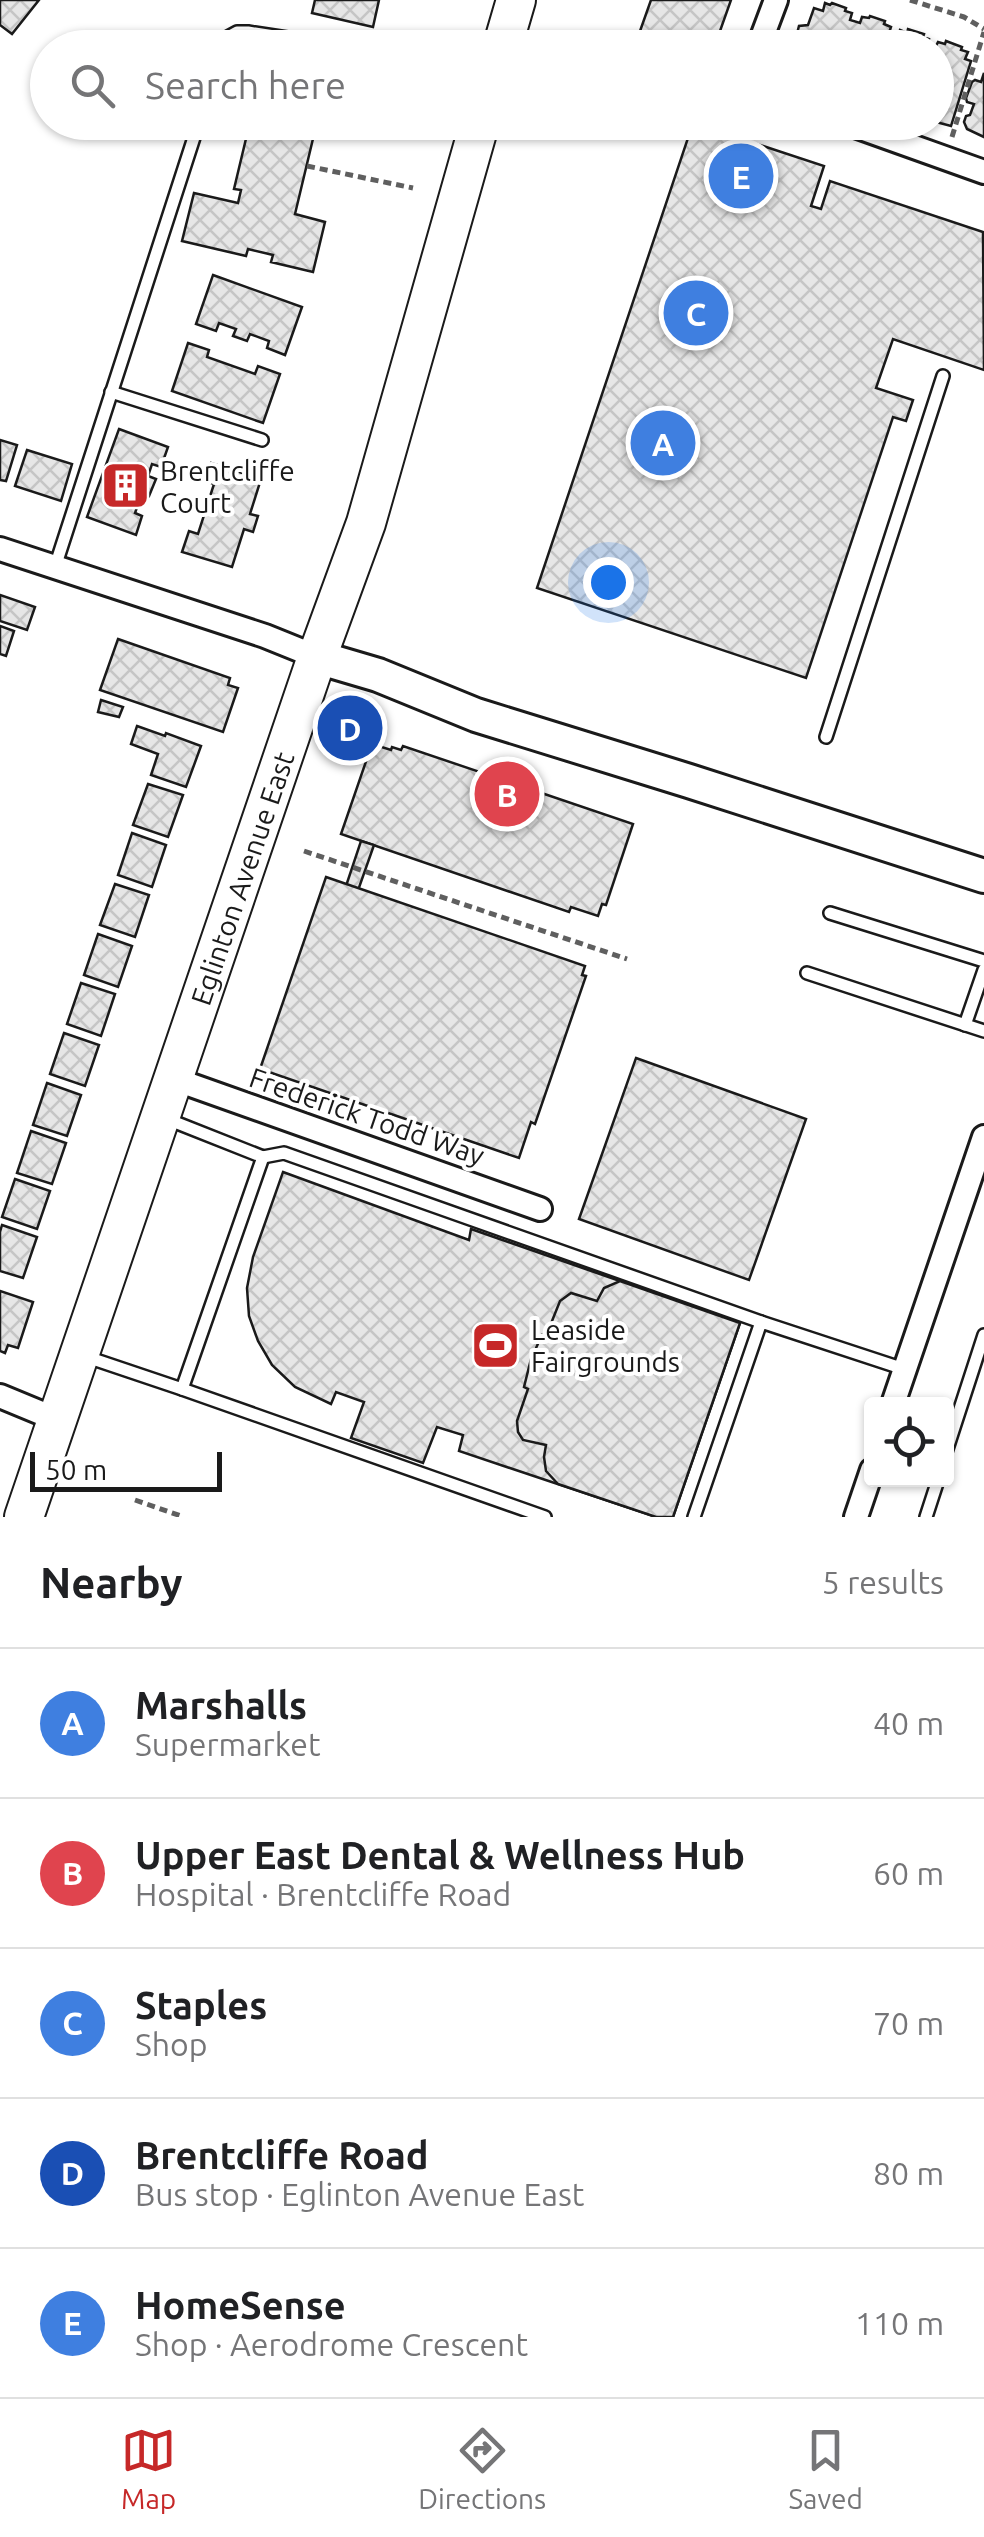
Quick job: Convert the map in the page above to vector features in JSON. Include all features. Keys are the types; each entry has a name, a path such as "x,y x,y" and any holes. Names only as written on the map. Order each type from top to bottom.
{"main road":[{"path":"507,30 516,0"},
{"name":"Eglinton Avenue East","path":"24,1517 366,523 475,140"}],"street":[{"path":"765,30 776,0"},
{"path":"894,140 984,172"},
{"path":"0,549 378,675 476,715 984,876"},
{"name":"Frederick Todd Way","path":"174,1079 540,1209"},
{"path":"895,1397 984,1137"},
{"path":"0,1396 58,1420"},
{"path":"856,1517 866,1487"}],"lane":[{"path":"54,567 192,140"},
{"path":"826,737 944,376"},
{"path":"111,392 262,440"},
{"path":"830,913 984,961"},
{"path":"965,1025 984,970"},
{"path":"808,973 984,1031"},
{"path":"161,1117 263,1157 284,1153 904,1369"},
{"path":"182,1389 263,1157"},
{"path":"694,1517 761,1322"},
{"path":"954,1427 984,1335"},
{"path":"80,1355 545,1517"},
{"path":"926,1517 936,1487"}],"path":[{"path":"910,0 964,17 984,31 954,129"},
{"path":"945,158 951,140"},
{"path":"307,166 413,188"},
{"path":"304,851 627,959"},
{"path":"135,1500 184,1517"}],"building":[{"path":"0,0 39,0 12,34 0,25"},
{"path":"315,0 379,0 373,27 312,13"},
{"path":"651,0 731,0 720,30 640,30"},
{"path":"825,3 832,3 852,13 850,20 860,23 862,17 870,16 891,27 798,30 799,26 808,25 814,8 823,11"},
{"path":"954,44 968,52 965,59 971,61 954,116"},
{"path":"984,73 984,137 967,129 964,122 974,104 966,98 972,82 981,82"},
{"path":"246,140 313,140 295,214 325,222 313,272 271,262 273,255 248,249 246,256 182,241 194,193 238,203 241,190 234,189"},
{"path":"687,140 745,140 824,166 811,206 821,209 830,181 983,232 984,370 893,339 876,388 913,400 906,421 893,417 806,678 537,588"},
{"path":"213,275 302,307 285,355 267,348 269,341 250,334 247,341 233,336 236,329 219,323 216,331 196,324"},
{"path":"188,343 209,350 207,357 255,374 258,366 280,374 263,423 172,391"},
{"name":"Brentcliffe Court","path":"119,429 168,447 161,467 152,464 148,476 156,479 149,496 142,493 135,513 142,516 136,535 87,517"},
{"path":"0,440 17,445 6,481 0,480"},
{"path":"27,450 72,464 61,501 15,486"},
{"path":"211,463 261,479 250,514 258,516 253,532 244,529 232,567 182,552 189,531 198,534 214,484 205,481"},
{"path":"0,595 35,607 27,630 0,621"},
{"path":"0,626 14,631 6,656 0,654"},
{"path":"118,639 230,678 228,685 238,688 223,732 100,690"},
{"path":"101,700 123,707 119,717 98,712"},
{"path":"137,726 201,746 186,787 151,775 158,754 131,744"},
{"path":"372,744 391,750 401,750 403,746 633,824 606,905 602,904 598,916 571,907 569,912 341,834"},
{"path":"148,784 183,795 168,837 133,825"},
{"path":"132,833 166,845 152,887 118,875"},
{"path":"361,841 374,845 355,899 343,895"},
{"path":"326,877 585,966 582,975 586,976 535,1124 531,1122 519,1158 260,1069"},
{"path":"115,884 149,895 135,937 100,925"},
{"path":"98,934 132,946 118,987 84,975"},
{"path":"81,983 115,994 101,1036 67,1024"},
{"path":"64,1033 99,1045 85,1086 50,1074"},
{"path":"636,1058 806,1119 749,1280 579,1219"},
{"path":"47,1083 81,1095 67,1136 33,1125"},
{"path":"31,1131 66,1143 52,1184 17,1173"},
{"name":"Leaside Fairgrounds","path":"283,1172 469,1240 471,1229 740,1323 673,1517 656,1517 459,1451 463,1435 437,1427 423,1463 351,1438 364,1402 336,1392 331,1404 295,1387 272,1365 249,1316 247,1288 253,1257"},
{"path":"15,1179 50,1191 37,1229 2,1217"},
{"path":"2,1225 37,1237 23,1278 0,1271"},
{"path":"620,1281 740,1323 673,1517 656,1517 558,1484 546,1471 546,1445 523,1440 518,1432 531,1359 542,1335 546,1336 560,1301 571,1293 597,1301 604,1288"},
{"path":"0,1291 33,1302 18,1348 8,1345 5,1353 0,1351"}],"place":[{"name":"HomeSense","path":"741,176"},
{"name":"Staples","path":"696,313"},
{"name":"Marshalls","path":"663,443"},
{"name":"Brentcliffe Court","path":"125,486"},
{"name":"Brentcliffe Road","path":"350,728"},
{"name":"Upper East Dental & Wellness Hub","path":"507,794"},
{"name":"Leaside Fairgrounds","path":"496,1345"}]}
